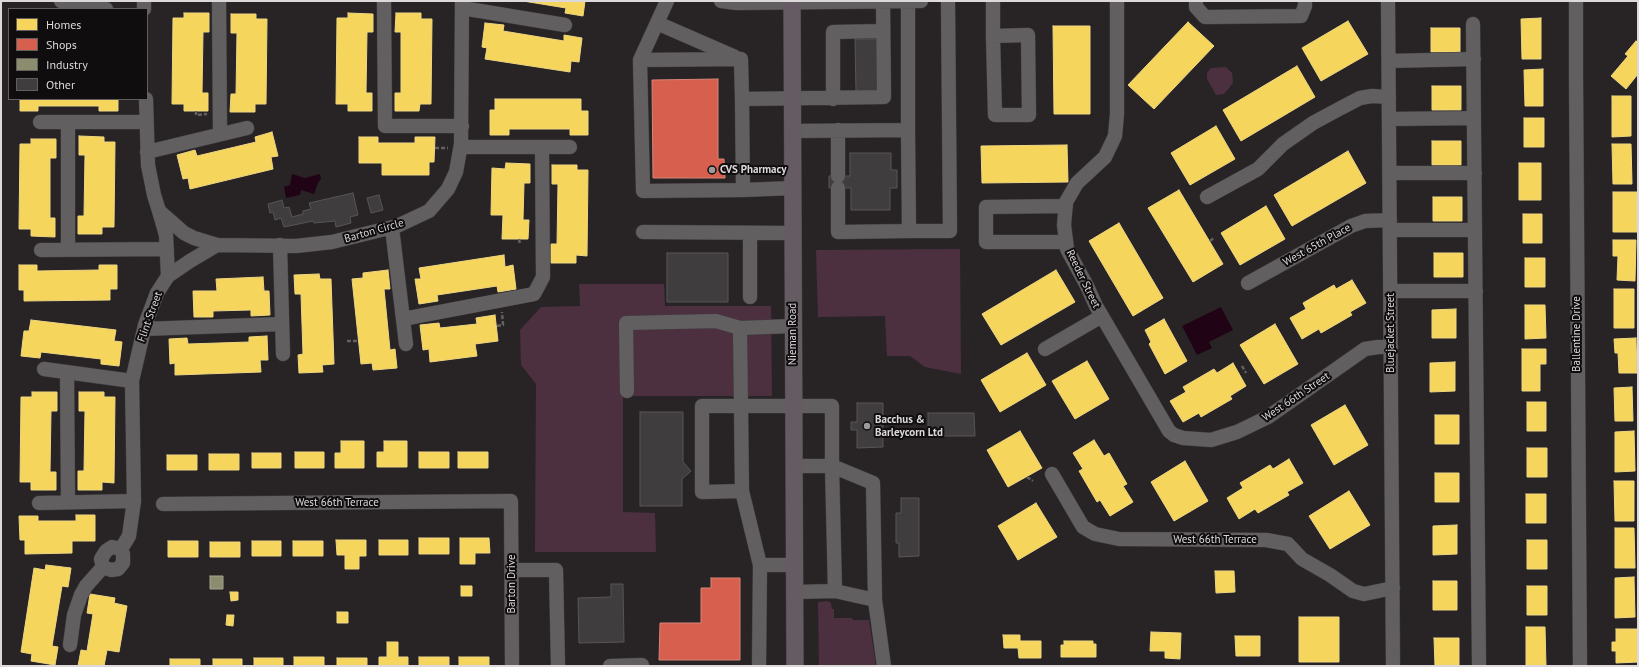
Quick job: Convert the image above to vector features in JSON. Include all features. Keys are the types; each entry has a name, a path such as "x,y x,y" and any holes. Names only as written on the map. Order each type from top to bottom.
{"main road":[{"name":"Nieman Road","path":"792,2 795,666"}],"street":[{"path":"61,1 100,8"},
{"path":"219,1 220,134"},
{"path":"384,1 385,126 462,126"},
{"path":"667,1 640,60 643,191 793,188"},
{"path":"721,1 737,3 921,1"},
{"path":"742,99 884,98 883,1"},
{"path":"908,1 909,231"},
{"path":"838,130 838,232 950,231 948,1"},
{"path":"993,1 995,115 1029,115 1028,35 994,36"},
{"name":"Reeder Street","path":"1117,1 1117,114 1115,136 1105,157 1077,182 1066,202 1064,225 1066,242 1067,249 1088,286 1102,316 1169,431 1174,435"},
{"path":"1196,1 1196,7 1205,17 1301,16 1305,6 1305,1"},
{"name":"Bluejacket Street","path":"1388,1 1393,666"},
{"name":"Ballentine Drive","path":"1576,1 1580,666"},
{"path":"462,4 566,25"},
{"name":"Barton Circle","path":"217,245 296,246 332,242 392,228 430,211 448,189 456,172 461,147 462,4"},
{"path":"657,23 741,59"},
{"path":"1473,24 1480,666"},
{"path":"833,99 833,32 883,30"},
{"path":"640,60 741,59"},
{"path":"741,59 744,190"},
{"path":"1389,61 1474,59"},
{"path":"1208,197 1258,168 1283,144 1339,109 1360,98 1372,96 1389,97"},
{"path":"146,100 148,169 166,235 168,276"},
{"path":"1390,119 1474,118"},
{"path":"40,122 146,122"},
{"path":"68,122 68,250"},
{"path":"147,152 246,128"},
{"path":"792,131 908,130"},
{"path":"461,147 570,147"},
{"path":"403,319 534,294 543,277 542,147"},
{"path":"1390,173 1475,173"},
{"path":"1066,206 986,207 986,242 1066,242"},
{"path":"159,210 184,233 194,238 217,245"},
{"name":"West 65th Place","path":"1248,283 1351,226 1365,221 1390,225 1475,230"},
{"path":"392,228 406,344"},
{"path":"643,232 793,233"},
{"path":"750,233 750,297"},
{"name":"Flint Street","path":"70,645 74,615 86,586 103,567 101,558 106,551 112,547 121,549 129,536 134,501 132,381 144,329 157,293 168,276 217,245"},
{"path":"280,245 282,354"},
{"path":"41,250 167,249"},
{"path":"1391,291 1476,291"},
{"path":"1045,349 1102,316"},
{"path":"627,391 626,322 716,321 740,328 794,326"},
{"path":"144,329 282,324"},
{"path":"740,328 742,491 760,565 759,666"},
{"name":"West 66th Street","path":"1174,435 1183,438 1211,440 1237,432 1268,418 1366,349 1378,347 1391,348"},
{"path":"44,369 132,381"},
{"path":"67,372 68,502"},
{"path":"742,491 702,492 702,406 832,406 835,591"},
{"path":"794,466 832,466 873,483 875,600 884,666"},
{"name":"West 66th Terrace","path":"1052,474 1083,527 1095,534 1119,539 1266,540 1288,544 1302,559 1330,575 1353,591 1364,594 1393,588"},
{"path":"39,502 134,501"},
{"name":"West 66th Terrace","path":"163,504 511,501"},
{"name":"Barton Drive","path":"511,501 512,666"},
{"path":"760,565 795,565"},
{"path":"512,570 556,570 558,666"},
{"path":"795,592 835,591 875,600"},
{"path":"610,666 642,666"}],"path":[{"path":"1210,241 1214,238"},
{"path":"519,239 520,244"},
{"path":"496,326 503,325 500,300"},
{"path":"346,341 358,341"},
{"path":"1242,366 1246,373"},
{"path":"1027,477 1033,481"}],"shaded area":[{"path":"1226,67 1232,73 1233,83 1224,94 1216,95 1207,79 1207,73 1211,68"},
{"path":"292,174 305,178 320,174 321,179 314,194 301,190 300,195 286,198 284,187 290,185"},
{"path":"960,249 961,374 925,367 910,356 887,356 885,316 818,317 816,250"},
{"path":"579,284 664,284 665,306 771,306 772,396 623,396 623,512 655,513 656,552 535,552 536,384 521,365 520,330 541,307 580,306"},
{"path":"1221,307 1233,330 1209,342 1212,348 1197,355 1182,326"},
{"path":"828,601 831,603 832,609 834,609 834,618 869,620 876,666 819,666 818,602"}],"building: Homes":[{"path":"523,1 585,1 583,16 565,13 566,8"},
{"path":"184,13 209,13 209,32 203,32 202,93 208,93 208,111 184,111 184,104 172,104 173,18 184,18"},
{"path":"348,13 373,14 373,32 367,32 366,93 372,93 372,111 348,111 348,104 336,104 337,18 348,18"},
{"path":"396,13 421,13 421,19 432,19 431,104 420,104 419,111 395,111 395,93 401,93 401,32 395,32"},
{"path":"231,14 256,14 256,19 267,19 266,104 255,104 255,112 230,112 231,94 236,94 237,33 231,33"},
{"path":"1541,18 1541,59 1522,59 1521,19"},
{"path":"1348,21 1368,54 1321,81 1302,48"},
{"path":"1188,22 1214,46 1154,109 1128,85"},
{"path":"485,23 504,25 503,31 564,41 564,35 582,38 579,62 571,61 570,72 485,59 487,48 482,47"},
{"path":"1053,26 1090,26 1090,114 1054,114"},
{"path":"1431,28 1460,28 1460,52 1431,52"},
{"path":"1636,41 1638,43 1638,74 1626,89 1611,76 1628,56 1625,54"},
{"path":"1297,66 1315,97 1241,141 1223,110"},
{"path":"1543,69 1543,106 1525,106 1524,70"},
{"path":"1432,86 1461,86 1461,110 1432,110"},
{"path":"1612,96 1631,96 1631,136 1612,137"},
{"path":"495,99 581,99 581,111 588,111 588,135 570,135 570,129 509,129 509,135 490,135 490,110 495,110"},
{"path":"20,100 118,100 118,111 99,111 99,106 38,106 38,111 20,111"},
{"path":"1524,118 1544,118 1544,147 1524,147"},
{"path":"1216,126 1235,159 1190,185 1171,153"},
{"path":"272,132 278,156 271,157 273,169 190,189 188,178 183,179 177,155 195,150 197,156 256,142 255,137"},
{"path":"79,136 104,137 104,142 115,142 114,227 102,227 102,234 78,234 78,216 84,216 85,155 79,155"},
{"path":"359,137 378,137 378,143 415,143 415,137 435,137 434,162 429,162 429,175 382,175 382,163 359,163"},
{"path":"31,139 56,139 56,158 50,158 50,218 55,218 55,237 31,236 31,229 19,229 20,144 31,144"},
{"path":"1432,141 1461,141 1461,165 1432,165"},
{"path":"1612,144 1631,144 1632,184 1613,184"},
{"path":"1067,145 1068,182 982,183 981,146"},
{"path":"1348,151 1366,183 1292,226 1274,195"},
{"path":"506,163 530,164 530,183 524,183 523,220 529,220 528,239 502,239 503,215 491,215 492,168 505,169"},
{"path":"1519,163 1541,163 1541,200 1519,200"},
{"path":"552,165 577,165 577,170 588,170 587,256 576,255 576,263 551,263 551,244 557,244 558,184 552,184"},
{"path":"1179,190 1223,264 1193,282 1148,208"},
{"path":"1613,192 1637,192 1637,232 1613,232"},
{"path":"1433,197 1462,197 1462,221 1433,221"},
{"path":"1266,206 1285,239 1240,265 1221,233"},
{"path":"1523,214 1542,214 1542,243 1523,243"},
{"path":"1119,223 1163,298 1133,316 1089,241"},
{"path":"1613,240 1636,240 1635,281 1617,280 1618,256 1613,256"},
{"path":"1434,253 1463,253 1463,277 1434,277"},
{"path":"504,255 505,267 513,265 516,289 498,292 497,286 437,295 438,301 419,304 415,279 421,279 419,268"},
{"path":"1525,258 1545,258 1545,287 1525,287"},
{"path":"19,265 37,265 37,271 99,270 99,265 117,265 117,289 110,289 110,300 24,301 24,290 19,290"},
{"path":"388,270 390,289 384,289 390,350 395,349 397,368 373,370 372,363 361,364 352,279 363,278 363,273"},
{"path":"1056,270 1075,302 1001,345 982,314"},
{"path":"319,274 320,279 331,279 334,364 322,365 323,372 299,373 298,355 303,354 301,294 295,294 294,275"},
{"path":"263,277 264,291 269,291 270,315 251,316 251,310 213,311 213,317 194,317 193,291 217,291 216,279"},
{"path":"1352,280 1366,303 1350,312 1352,315 1321,333 1319,329 1302,339 1290,318 1306,309 1303,303 1334,285 1336,289"},
{"path":"1614,289 1634,289 1634,328 1614,328"},
{"path":"1525,305 1545,305 1546,338 1525,339"},
{"path":"1456,309 1456,338 1432,338 1432,310"},
{"path":"495,315 498,341 475,344 477,356 430,362 429,349 423,350 420,325 439,323 440,328 477,324 476,318"},
{"path":"1164,319 1187,361 1165,374 1149,344 1151,342 1145,330"},
{"path":"31,320 116,330 114,341 122,342 119,366 101,364 101,359 41,352 40,358 21,356 24,331 29,331"},
{"path":"1275,324 1298,364 1264,384 1240,345"},
{"path":"267,336 268,360 260,360 261,372 175,375 175,363 170,364 169,339 187,338 188,344 249,342 249,337"},
{"path":"1636,338 1637,373 1619,373 1618,353 1615,353 1614,339"},
{"path":"1522,349 1546,349 1546,364 1540,364 1540,391 1522,391"},
{"path":"1027,353 1046,385 1000,412 981,380"},
{"path":"1087,361 1109,399 1075,419 1052,381"},
{"path":"1455,362 1455,391 1430,392 1430,363"},
{"path":"1233,363 1246,386 1230,396 1232,399 1201,417 1199,413 1183,422 1170,401 1186,392 1183,387 1214,369 1217,373"},
{"path":"1632,387 1633,421 1615,421 1614,388"},
{"path":"32,392 57,392 57,411 51,411 50,472 56,472 56,490 31,490 31,482 20,482 21,397 32,397"},
{"path":"79,392 104,392 104,397 115,397 114,483 102,482 102,490 78,490 78,471 84,471 85,411 79,411"},
{"path":"1527,402 1546,402 1546,431 1527,431"},
{"path":"1345,405 1368,445 1334,465 1311,425"},
{"path":"1435,415 1459,415 1459,444 1435,444"},
{"path":"1020,431 1042,468 1008,487 987,450"},
{"path":"1634,431 1635,471 1615,472 1615,432"},
{"path":"1094,440 1104,456 1109,453 1127,484 1123,486 1133,502 1110,516 1100,500 1097,502 1079,471 1083,469 1073,453"},
{"path":"341,441 364,441 364,468 335,468 335,453 341,453"},
{"path":"384,441 407,441 407,467 377,467 377,452 384,452"},
{"path":"1527,448 1547,448 1547,477 1527,477"},
{"path":"295,452 324,452 324,468 295,468"},
{"path":"419,452 449,452 449,468 419,468"},
{"path":"458,452 488,452 488,468 458,468"},
{"path":"252,453 281,453 281,468 252,468"},
{"path":"209,454 239,454 239,470 209,470"},
{"path":"167,455 197,455 197,470 167,470"},
{"path":"1289,459 1303,483 1287,492 1289,495 1258,513 1255,509 1239,519 1227,498 1243,488 1240,483 1270,465 1273,469"},
{"path":"1185,461 1208,501 1174,521 1151,482"},
{"path":"1435,473 1459,473 1459,502 1435,502"},
{"path":"1614,481 1634,481 1634,521 1615,521"},
{"path":"1349,491 1370,525 1330,549 1309,516"},
{"path":"1526,494 1546,494 1546,523 1526,523"},
{"path":"1036,503 1057,537 1018,560 998,526"},
{"path":"76,515 95,515 95,541 72,541 72,553 25,554 25,540 20,540 19,516 38,516 38,521 76,521"},
{"path":"1457,525 1457,554 1433,555 1433,526"},
{"path":"1615,528 1634,528 1635,568 1615,568"},
{"path":"419,538 449,538 449,554 419,554"},
{"path":"460,538 489,538 490,553 475,553 475,564 460,564"},
{"path":"336,540 366,540 366,556 359,556 359,569 345,569 345,555 337,555"},
{"path":"379,540 408,540 408,555 379,555"},
{"path":"1527,540 1547,540 1547,569 1527,569"},
{"path":"168,541 198,541 198,557 168,557"},
{"path":"252,541 281,541 281,556 252,556"},
{"path":"293,541 323,541 323,556 293,556"},
{"path":"210,542 240,542 240,557 210,557"},
{"path":"46,565 71,568 68,587 62,586 52,646 58,647 55,665 31,661 32,654 21,652 34,568 45,570"},
{"path":"1215,571 1234,571 1235,592 1216,593"},
{"path":"1634,577 1635,617 1615,618 1615,578"},
{"path":"1433,581 1457,581 1457,610 1433,610"},
{"path":"461,586 472,586 472,596 461,596"},
{"path":"1527,586 1547,586 1547,615 1527,615"},
{"path":"230,592 238,592 238,600 231,601"},
{"path":"90,594 115,598 114,603 127,606 119,652 107,650 104,666 78,666 81,650 87,651 93,614 87,613"},
{"path":"337,612 348,612 348,623 337,623"},
{"path":"227,615 234,615 233,626 226,625"},
{"path":"1299,617 1339,617 1339,662 1299,662"},
{"path":"1526,627 1545,627 1546,666 1526,666"},
{"path":"1616,629 1638,629 1638,662 1616,663 1616,651 1612,651 1612,642 1616,642"},
{"path":"1151,632 1181,633 1180,659 1165,658 1165,651 1150,651"},
{"path":"1003,635 1020,635 1020,641 1041,641 1041,658 1019,658 1018,648 1004,648"},
{"path":"1235,636 1260,636 1260,656 1236,656"},
{"path":"1434,638 1459,638 1459,666 1435,666"},
{"path":"1064,641 1093,641 1093,644 1096,644 1096,657 1061,657 1061,645 1064,645"},
{"path":"387,642 398,642 398,657 408,657 408,666 379,666 379,657 387,657"},
{"path":"294,657 324,657 324,666 294,666"},
{"path":"419,657 449,657 449,666 419,666"},
{"path":"459,657 489,657 489,666 459,666"},
{"path":"254,658 283,658 283,666 254,666"},
{"path":"337,658 367,658 367,666 337,666"},
{"path":"170,659 200,659 200,666 170,666"},
{"path":"213,659 242,659 242,666 213,666"}],"building: Shops":[{"name":"CVS Pharmacy","path":"718,79 718,159 724,159 725,178 653,178 652,80"},
{"path":"711,578 740,578 740,660 659,660 660,623 701,623 701,588 711,588"}],"building: Industry":[{"path":"210,576 223,576 223,589 210,589"}],"building: Other":[{"path":"855,39 878,39 879,91 856,92"},
{"path":"850,153 891,153 891,170 897,170 897,188 890,188 890,210 851,210 851,188 829,188 829,176 850,176"},
{"path":"353,193 358,215 350,217 351,223 336,227 335,221 314,223 313,221 284,227 281,218 275,220 273,212 270,213 268,204 282,200 284,208 289,207 292,217 303,214 303,211 311,209 309,203"},
{"path":"379,195 383,210 371,213 367,198"},
{"path":"667,253 728,253 728,302 667,302"},
{"name":"Bacchus & Barleycorn Ltd","path":"857,403 883,403 883,447 857,448 857,430 851,430 851,422 857,422"},
{"path":"640,412 683,412 683,462 691,471 682,479 682,506 640,506"},
{"path":"928,413 974,413 975,436 928,436"},
{"path":"901,498 919,498 919,556 899,557 899,543 896,543 896,513 901,513"},
{"path":"611,584 623,584 624,642 579,643 578,598 611,597"}],"place":[{"name":"CVS Pharmacy","path":"712,170"},
{"name":"Bacchus & Barleycorn Ltd","path":"867,426"}]}
